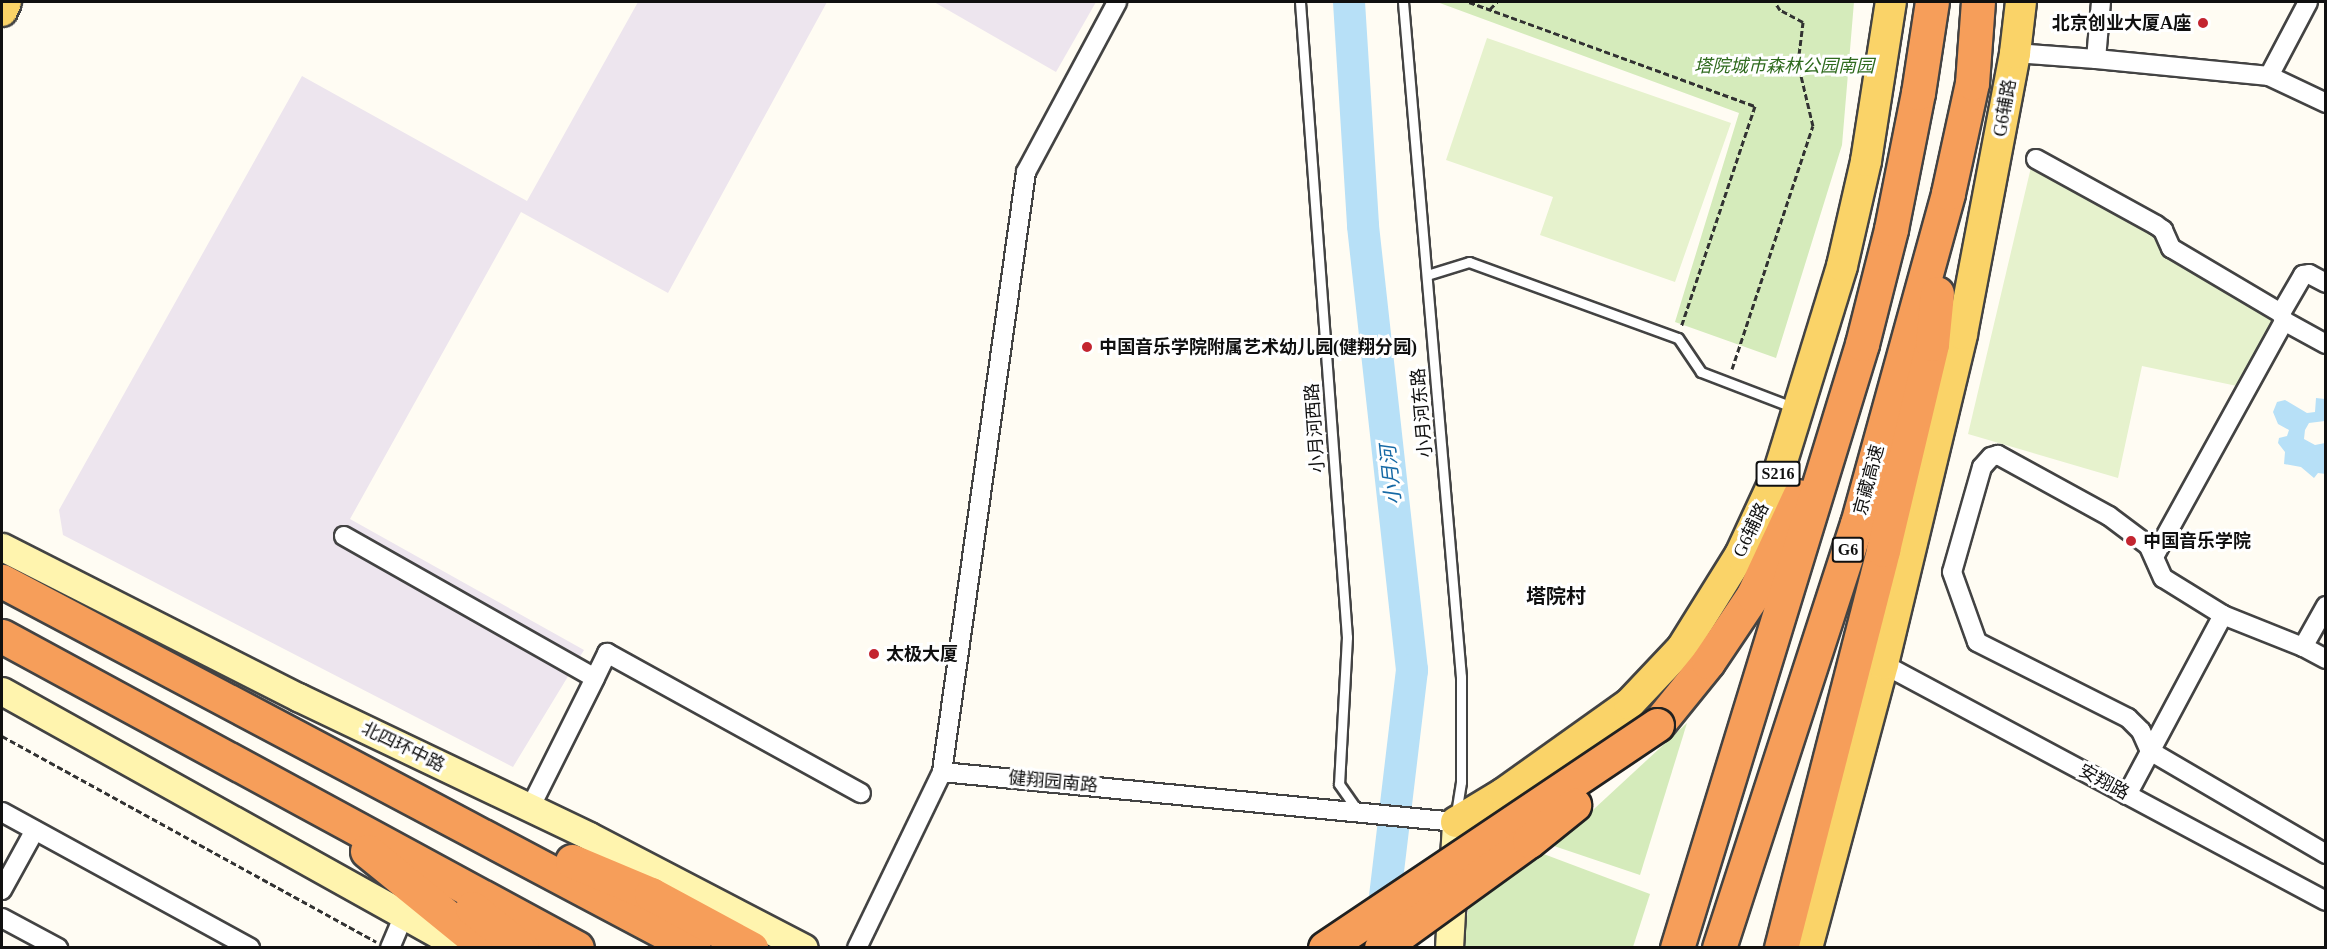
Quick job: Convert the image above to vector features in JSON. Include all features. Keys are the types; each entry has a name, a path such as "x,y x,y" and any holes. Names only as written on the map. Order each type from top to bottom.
{"highway":[{"path":"1891,229 1911,2"},
{"name":"G6","path":"1677,948 1862,344 1891,229 1918,93 1932,2"},
{"name":"京藏高速","path":"1719,948 1857,524 1948,193 1972,82 1978,2"},
{"path":"1972,82 1991,2"},
{"path":"1781,948 1883,550 1932,344 1948,193"},
{"path":"1381,948 1529,841 1600,784 1657,725 1681,696 1708,662 1753,595 1793,510 1862,344"},
{"path":"2,581 694,948"},
{"path":"2,636 577,948"},
{"path":"1325,948 1657,725"},
{"path":"382,782 651,894 751,948"},
{"path":"296,794 486,948"},
{"path":"410,858 522,948"},
{"path":"1733,902 1734,948"}],"main road":[{"path":"2,11 6,2"},
{"name":"G6辅路","path":"1456,822 1504,792 1629,704 1683,648 1740,555 1779,471 1800,410 1842,266 1861,184 1891,2"},
{"name":"G6辅路","path":"1807,948 1883,664 1962,334 2015,53 2020,2"}],"street":[{"path":"857,948 942,772 1026,172 1117,2"},
{"path":"2096,59 2101,2"},
{"path":"2269,76 2308,2"},
{"path":"2015,53 2269,76 2325,103"},
{"path":"2036,159 2156,225 2163,230 2171,248 2325,344"},
{"path":"2155,555 2303,275 2308,274 2325,284"},
{"path":"2325,659 2303,647 2223,615 2163,578 2150,546 2109,516 1998,455 1990,456 1982,467 1952,572 1977,642 2128,718 2140,731 2150,751 2325,854"},
{"path":"344,536 595,678"},
{"name":"北四环中路","path":"2,547 298,697 530,808 804,948"},
{"path":"2303,647 2325,606"},
{"path":"2127,795 2223,615"},
{"path":"530,808 607,653 861,793"},
{"name":"安翔路","path":"1883,664 2325,901"},
{"path":"2,691 463,948"},
{"name":"健翔园南路","path":"942,772 1357,810 1456,822"},
{"path":"2,812 249,947"},
{"path":"1449,948 1456,822"},
{"path":"2,890 35,830"},
{"path":"388,948 404,915"},
{"path":"2,918 58,948"}],"lane":[{"name":"小月河西路","path":"1300,2 1347,637 1339,784 1357,810"},
{"name":"小月河东路","path":"1403,2 1461,677 1461,782 1456,822"},
{"path":"1427,275 1468,262 1678,338 1701,372 1800,410"}],"path":[{"path":"1470,2 1755,106 1678,338"},
{"path":"1490,9 1497,2"},
{"path":"1728,382 1812,126 1798,63 1803,22 1780,10 1775,2"},
{"path":"2,736 388,948"}],"shaded area":[{"path":"638,2 827,2 668,293 521,212 350,519 584,650 513,767 63,535 59,510 302,76 527,201"},
{"path":"934,2 1096,2 1056,72"}],"green space":[{"name":"塔院城市森林公园南园","path":"1437,2 1854,2 1842,145 1776,358 1675,322 1739,113"},
{"path":"1487,38 1731,123 1675,282 1540,235 1553,197 1446,160"},
{"path":"2032,163 2155,229 2275,315 2237,386 2142,366 2118,478 1968,434"},
{"path":"1687,723 1640,875 1554,846"},
{"path":"1541,853 1650,894 1633,947 1461,947 1469,906"}],"water":[{"path":"2316,398 2325,399 2325,421 2309,423 2304,439 2315,445 2325,443 2326,474 2318,473 2314,478 2301,467 2284,464 2285,452 2278,443 2279,438 2287,436 2289,430 2278,424 2273,412 2277,402 2285,400 2307,413 2315,412"}],"waterway":[{"name":"小月河","path":"1349,2 1363,226 1412,670 1381,929"}],"place":[{"name":"北京创业大厦A座","path":"2203,23"},
{"name":"中国音乐学院附属艺术幼儿园(健翔分园)","path":"1087,347"},
{"name":"中国音乐学院","path":"2131,541"},
{"name":"太极大厦","path":"874,654"}],"district":[{"name":"塔院村","path":"1556,596"}]}
